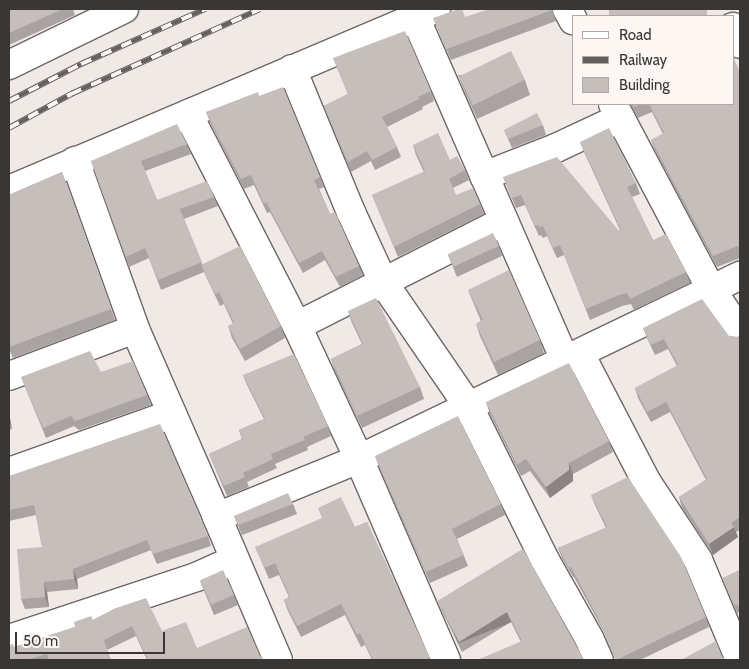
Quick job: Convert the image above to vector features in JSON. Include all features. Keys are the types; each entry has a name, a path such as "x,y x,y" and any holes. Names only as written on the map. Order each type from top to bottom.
{"street":[{"path":"9,65 124,9"},
{"path":"9,190 425,13 484,176 504,221 573,358 646,481 698,560 740,660"},
{"path":"734,29 740,44"},
{"path":"292,69 350,212 382,282 469,407 545,560 589,638 599,660"},
{"path":"484,176 556,148 617,111 711,290 740,332"},
{"path":"188,114 297,326 359,459 446,660"},
{"path":"75,161 135,329 278,660"},
{"path":"297,326 504,221"},
{"path":"217,517 359,459 573,358 740,276"},
{"path":"10,370 135,329"},
{"path":"9,472 172,414"},
{"path":"9,640 196,577 234,560"}],"building":[{"path":"9,9 63,9 9,33"},
{"path":"462,9 465,17 489,9 552,10 447,49 433,18"},
{"path":"609,9 707,9 707,15 609,15"},
{"path":"405,31 431,91 382,117 397,147 372,160 367,151 348,162 324,106 348,94 333,58"},
{"path":"511,51 525,80 473,105 459,76"},
{"path":"734,59 740,72 740,245 713,256 651,140 664,133 650,105 734,105"},
{"path":"283,87 320,177 314,180 330,214 335,212 359,266 336,277 322,251 299,263 266,202 264,204 251,175 241,179 206,112 258,92 259,96"},
{"path":"537,113 543,125 508,139 504,130"},
{"path":"177,124 187,144 141,161 157,200 207,181 214,197 180,209 202,262 158,280 145,248 126,257 91,161"},
{"path":"609,128 636,183 627,187 653,240 666,234 686,272 630,299 627,293 586,309 560,245 553,248 543,226 535,226 521,195 512,198 503,177 557,157 619,231 621,230 580,142"},
{"path":"438,133 450,160 457,156 465,170 449,179 456,195 473,188 480,204 394,247 372,195 425,171 413,145"},
{"path":"62,172 111,309 9,347 9,194"},
{"path":"493,233 499,246 454,267 448,254"},
{"path":"240,246 281,326 240,349 228,326 234,323 219,292 215,294 201,265"},
{"path":"509,270 540,340 494,362 476,324 483,320 468,290"},
{"path":"376,298 420,387 357,416 331,359 363,344 348,311"},
{"path":"702,299 729,336 740,336 740,517 731,523 734,527 709,544 679,497 707,479 666,402 647,412 635,388 678,365 664,339 651,345 643,328"},
{"path":"90,351 101,372 133,361 147,395 75,421 71,416 43,428 21,377"},
{"path":"294,354 328,426 303,437 305,440 271,454 273,459 243,473 245,477 224,486 209,454 243,439 239,430 265,419 243,375"},
{"path":"569,363 609,441 569,463 569,470 546,487 526,459 517,465 486,402"},
{"path":"458,416 501,504 452,529 464,555 426,572 375,456"},
{"path":"160,424 208,536 153,554 147,540 73,569 74,579 44,582 45,597 21,599 17,549 42,547 34,505 9,510 9,476"},
{"path":"628,477 681,557 706,617 616,660 599,620 571,567 569,568 558,548 607,527 591,495"},
{"path":"288,493 293,504 238,525 234,516"},
{"path":"341,497 355,527 367,522 430,658 426,660 373,660 360,633 357,635 341,604 297,626 284,600 290,597 275,563 265,568 255,547 322,518 318,508"},
{"path":"523,549 584,660 477,660 522,641 507,612 459,642 438,601"},
{"path":"223,570 234,595 211,605 200,580"},
{"path":"740,570 740,609 737,604 734,605 723,578"},
{"path":"146,598 162,631 186,622 197,648 247,627 260,656 264,660 148,660 132,626 104,640 110,660 49,660 47,654 26,660 9,660 9,645 13,644 14,647 75,627 74,622 91,616 93,620 116,608"},
{"path":"716,641 722,657 727,660 681,660"}],"railway":[{"path":"9,101 81,64 205,9"},
{"path":"9,128 71,94 260,9"}]}
